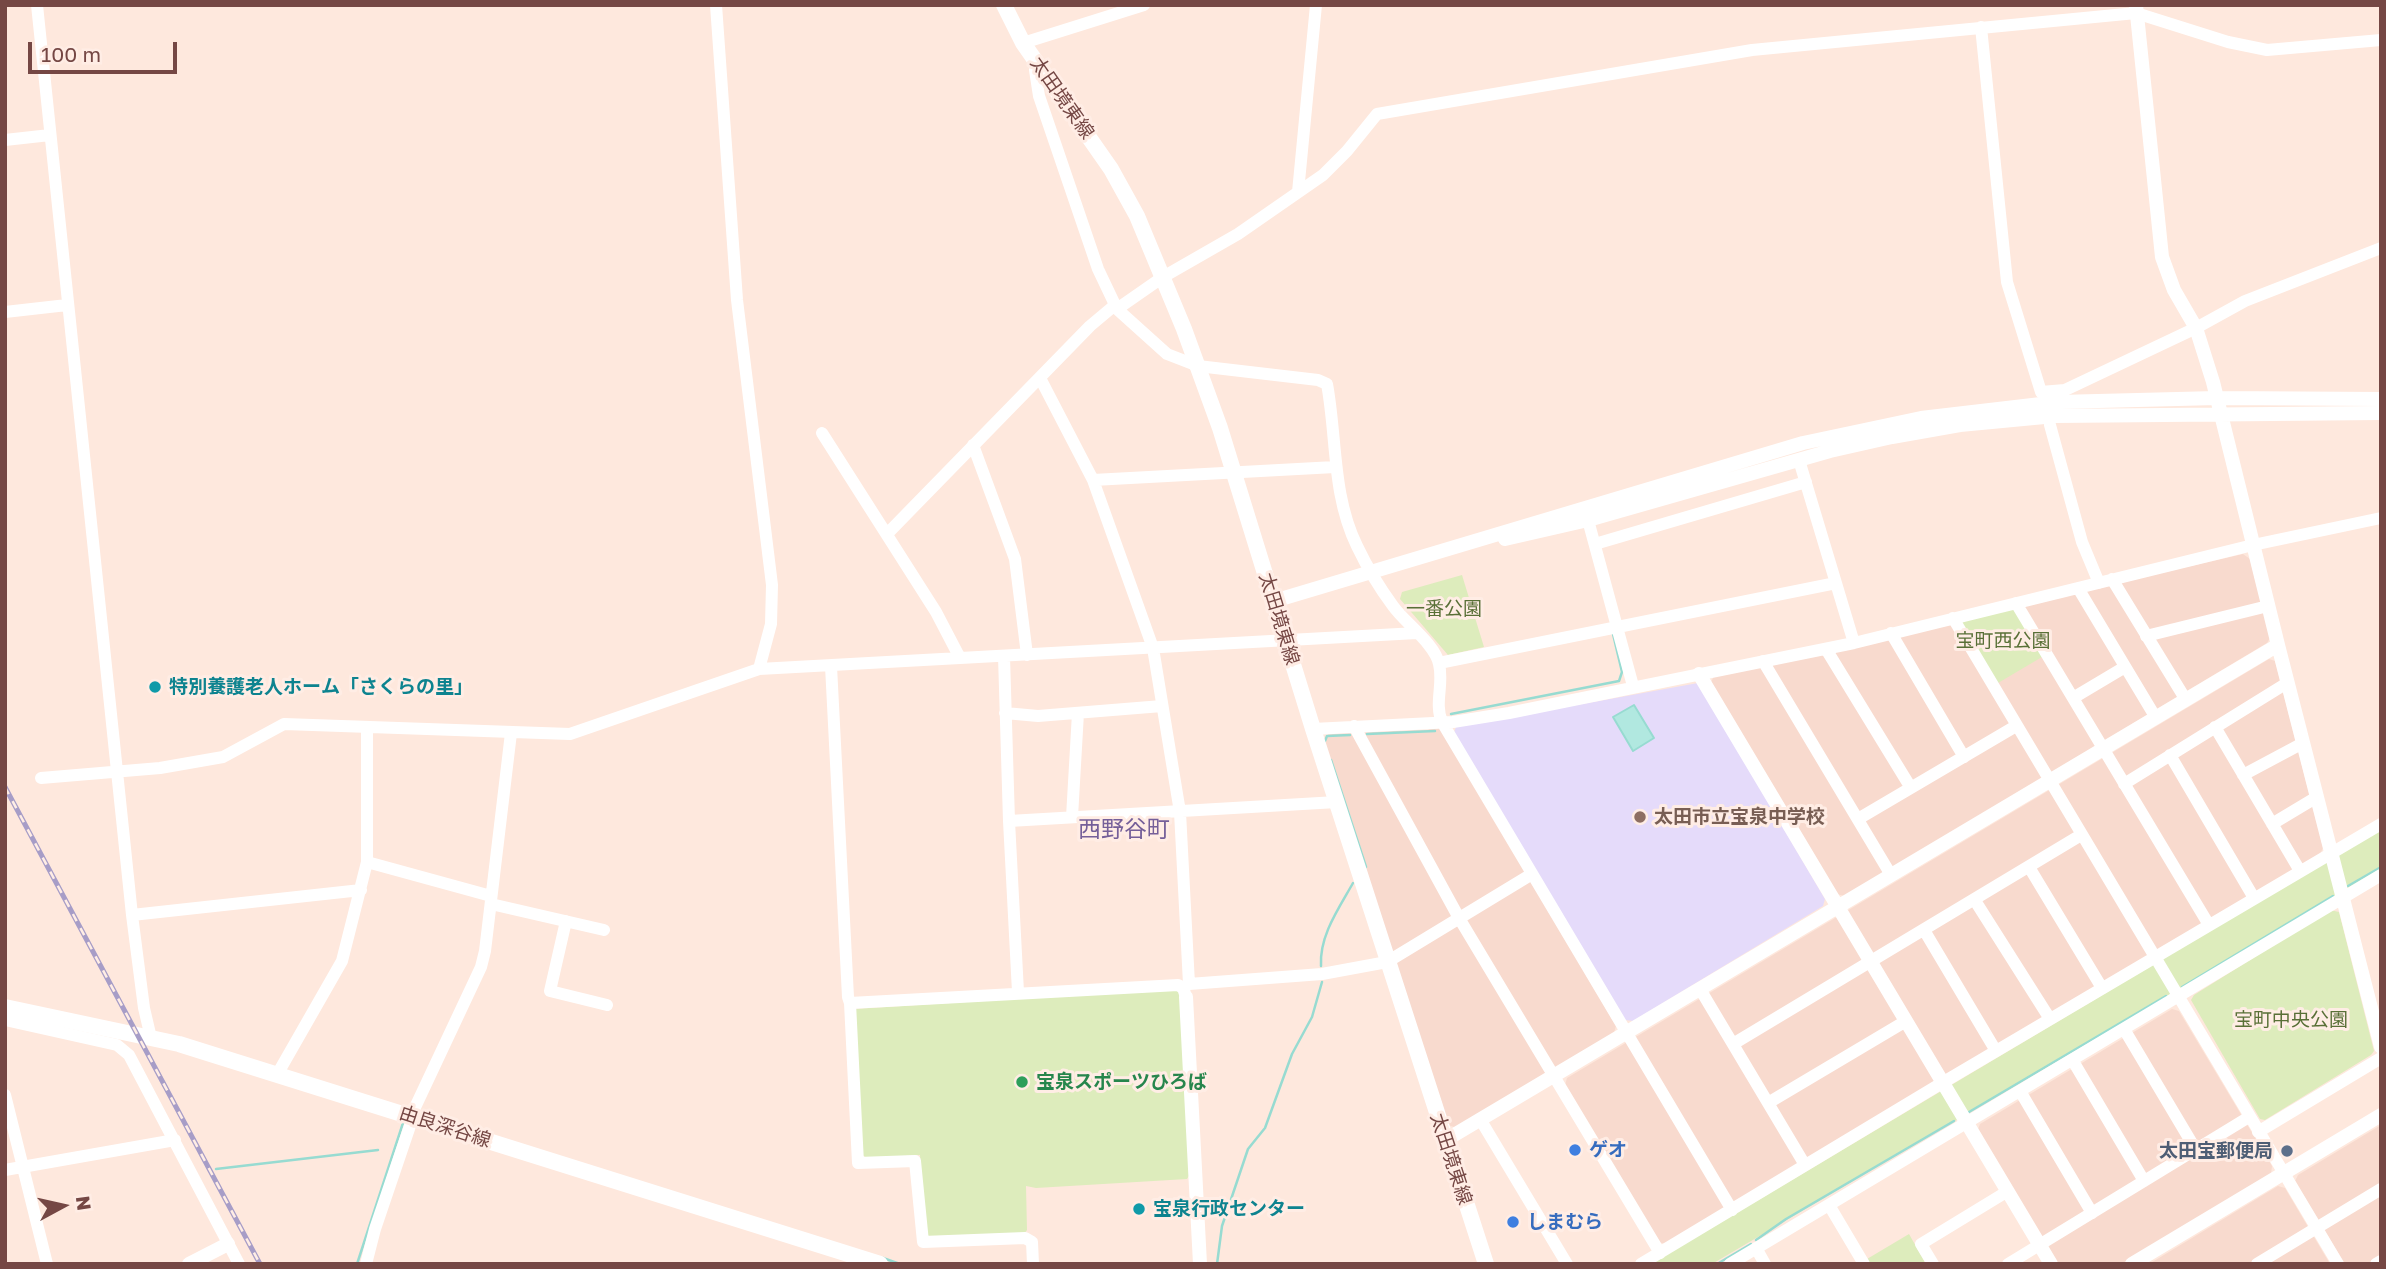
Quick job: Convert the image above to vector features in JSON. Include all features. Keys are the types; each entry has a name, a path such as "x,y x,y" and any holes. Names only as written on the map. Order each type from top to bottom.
{"main road":[{"name":"太田境東線","path":"1004,5 1023,43 1111,169 1137,216 1198,366 1444,1141 1486,1264"},
{"name":"由良深谷線","path":"5,1007 178,1044 278,1073 880,1264"}],"street":[{"path":"37,5 132,915 144,1008 151,1038"},
{"path":"716,5 737,300 772,585 771,624 759,669"},
{"path":"1023,43 1144,5"},
{"path":"1298,192 1316,5"},
{"path":"2136,9 2162,257 2174,290 2196,328 2217,398 2381,1047"},
{"path":"887,534 1090,326 1163,277 1238,234 1323,176 1348,151 1377,114 1752,50 2136,9 2228,42 2266,50 2381,40"},
{"path":"1981,27 2007,282 2041,392 2065,390 2196,328 2264,292 2381,248"},
{"path":"1038,62 1035,70 1039,96 1098,270 1116,307 1167,354 1198,366 1318,380 1326,384 1335,467 1345,520 1376,569 1393,606 1439,663 1438,712 1442,722 1732,1210"},
{"path":"5,141 50,135"},
{"path":"5,312 67,305"},
{"path":"1040,378 1093,480 1153,648 1180,812 1199,1264"},
{"path":"1274,601 1803,443 1921,418 2022,405 2217,398 2381,399"},
{"path":"1376,569 1588,520 1799,460 1892,437 1960,425 2055,416 2381,413"},
{"path":"2050,425 2082,542 2099,583"},
{"path":"822,433 936,612 960,658"},
{"path":"973,445 1015,559 1027,655"},
{"path":"1799,460 1854,643"},
{"path":"1093,480 1335,467"},
{"path":"1595,544 1806,482"},
{"path":"1313,729 1442,722 1509,713 1854,643 2253,545 2381,518"},
{"path":"1588,520 1633,686"},
{"path":"2112,579 2186,700"},
{"path":"1439,663 1836,583"},
{"path":"2078,588 2156,718"},
{"path":"2016,603 2209,925"},
{"path":"2146,636 2268,606"},
{"path":"1953,618 2338,1264"},
{"path":"41,778 160,768 223,757 284,724 570,734 759,669 1417,633"},
{"path":"1891,634 1964,757"},
{"path":"1444,1141 2278,645"},
{"path":"1826,649 1911,788"},
{"path":"1004,656 1018,992"},
{"path":"1763,661 1891,875"},
{"path":"831,666 858,1163 915,1161 923,1242 1025,1238 1032,1242 1032,1264"},
{"path":"2073,698 2125,667"},
{"path":"1699,674 2052,1264"},
{"path":"2124,784 2287,683"},
{"path":"1005,713 1038,716 1162,706"},
{"path":"1072,817 1078,713"},
{"path":"1354,726 1459,918 1660,1252"},
{"path":"1858,819 2017,726"},
{"path":"2215,727 2300,871"},
{"path":"278,1073 342,961 367,862 367,728"},
{"path":"366,1264 412,1116 481,967 511,733"},
{"path":"2243,775 2303,743"},
{"path":"2170,755 2254,898"},
{"path":"2272,824 2317,797"},
{"path":"1009,821 1337,802"},
{"path":"1641,1264 2381,824"},
{"path":"1733,1044 2081,835"},
{"path":"367,862 491,900 604,930"},
{"path":"2029,867 2102,988"},
{"path":"850,1003 1178,985 1186,989 1322,974 1387,962 1532,874"},
{"path":"1730,1264 2381,875"},
{"path":"132,915 360,890"},
{"path":"1975,899 2050,1019"},
{"path":"566,921 550,991 607,1005"},
{"path":"1924,930 1996,1051"},
{"path":"1700,989 1805,1165"},
{"path":"5,1020 117,1045 129,1055 239,1264"},
{"path":"1768,1103 1906,1021"},
{"path":"2124,1029 2196,1150"},
{"path":"2258,1132 2381,1058"},
{"path":"2073,1061 2144,1181"},
{"path":"2020,1091 2092,1213"},
{"path":"5,1095 47,1264"},
{"path":"2132,1264 2381,1115"},
{"path":"2008,1264 2249,1117"},
{"path":"1480,1119 1567,1264"},
{"path":"5,1170 175,1140"},
{"path":"2262,1262 2381,1189"},
{"path":"1933,1264 1921,1244 2008,1191"},
{"path":"1829,1205 1864,1264"},
{"path":"189,1264 228,1244"},
{"path":"1756,1248 1765,1264"},
{"path":"2376,1264 2381,1261"}],"shaded area":[{"path":"2243,554 2250,559 2270,638 2267,643 1845,896 1836,894 1710,684 1714,676"},
{"path":"2269,659 2275,661 2323,848 2319,856 1666,1244 1658,1242 1565,1085 1567,1078"},
{"name":"太田市立宝泉中学校","path":"1698,683 1825,899 1823,906 1633,1021 1625,1020 1453,735 1456,727"},
{"path":"1433,726 1440,728 1616,1026 1614,1033 1457,1128 1448,1125 1324,740 1329,733 1428,730"},
{"path":"2172,1009 2179,1011 2272,1166 2271,1174 2121,1264 2056,1264 1977,1132 1980,1124"},
{"path":"2381,1125 2381,1264 2345,1264 2295,1181 2298,1175"},
{"path":"2278,1186 2285,1188 2330,1264 2149,1264"}],"green space":[{"name":"一番公園","path":"1462,575 1484,647 1448,655 1400,599 1402,592"},
{"name":"宝町西公園","path":"2016,603 2047,654 1993,686 1953,618"},
{"path":"2381,829 2381,870 1712,1264 1651,1264"},
{"name":"宝町中央公園","path":"2330,910 2339,912 2374,1051 2265,1120 2260,1119 2191,1000 2194,995"},
{"name":"宝泉スポーツひろば","path":"1176,989 1180,993 1190,1174 1187,1179 1036,1188 1026,1186 1027,1230 1024,1234 928,1238 924,1235 920,1155 867,1158 862,1155 854,1009"},
{"path":"1909,1234 1926,1264 1870,1264 1867,1259"}],"water":[{"path":"1634,705 1654,738 1633,751 1613,717"}],"waterway":[{"path":"1451,714 1619,681 1622,672 1613,634"},
{"path":"1367,734 1435,731"},
{"path":"1325,741 1327,736 1350,735"},
{"path":"1331,760 1366,867"},
{"path":"2348,886 2381,867"},
{"path":"1321,966 1327,933 1353,883"},
{"path":"2182,987 2333,896"},
{"path":"1217,1264 1222,1226 1248,1149 1265,1128 1292,1054 1312,1017 1322,982"},
{"path":"1969,1112 2166,996"},
{"path":"1756,1240 1786,1219 1954,1121"},
{"path":"357,1264 403,1123"},
{"path":"216,1169 378,1150"},
{"path":"1717,1264 1751,1244"},
{"path":"883,1258 900,1264"}],"railway":[{"path":"5,787 260,1264"}],"place":[{"name":"特別養護老人ホーム「さくらの里」","path":"155,687"},
{"name":"太田市立宝泉中学校","path":"1640,817"},
{"name":"宝泉スポーツひろば","path":"1022,1082"},
{"name":"ゲオ","path":"1575,1150"},
{"name":"太田宝郵便局","path":"2287,1151"},
{"name":"宝泉行政センター","path":"1139,1209"},
{"name":"しまむら","path":"1513,1222"}],"district":[{"name":"西野谷町","path":"1124,830"}]}
